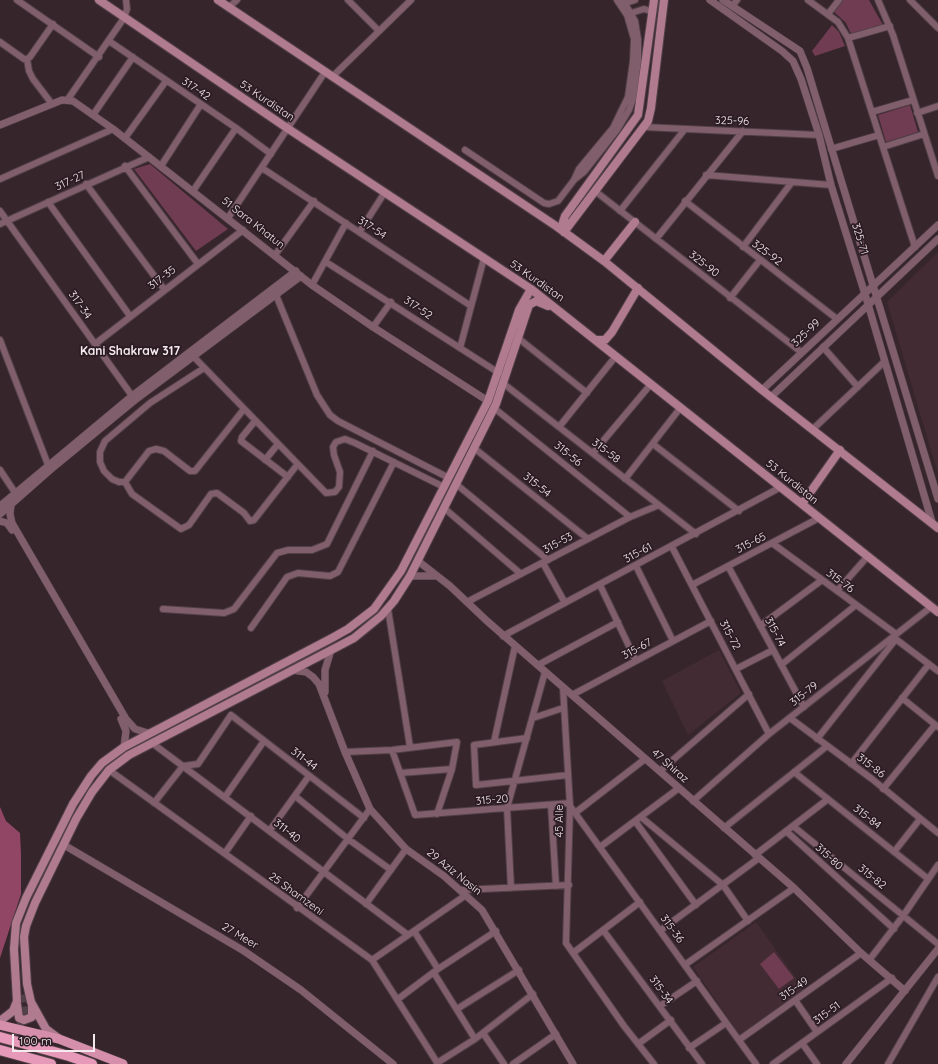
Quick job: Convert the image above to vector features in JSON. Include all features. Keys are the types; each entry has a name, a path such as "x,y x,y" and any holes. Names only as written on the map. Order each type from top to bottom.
{"highway":[{"path":"0,1037 92,1064"},
{"path":"0,1050 51,1064"},
{"path":"21,1064 41,1061"}],"main road":[{"name":"53 Kurdistan","path":"99,0 286,128 531,289 938,612"},
{"path":"218,0 564,232 604,261 762,390 772,396 935,525"},
{"path":"564,232 563,222 565,216 638,115 654,0"},
{"path":"564,232 648,121 651,108 664,0"},
{"path":"604,261 635,222"},
{"path":"597,340 605,340 612,332 638,288"},
{"path":"86,801 26,926 25,958 32,1017 24,1020 19,1018 17,1014 14,936 16,923 26,898 83,787 102,763 124,747 218,696 332,638 348,629 374,609 402,571 488,401 531,289"},
{"path":"22,991 19,965 21,926 32,897 56,848 70,823 99,782 109,770 129,755 222,705 331,650 359,634 388,609 418,561 494,408 504,384 518,338 523,312 529,305 536,301 556,308"},
{"path":"802,504 840,450"},
{"path":"423,527 432,532"},
{"path":"218,696 222,705"},
{"path":"0,1020 13,1011 17,1002"},
{"path":"31,1002 46,1029 59,1039"},
{"path":"0,1025 59,1039 123,1064"}],"street":[{"path":"18,0 98,57"},
{"path":"0,125 68,99 124,18 127,9 126,0"},
{"path":"229,7 237,0"},
{"path":"348,0 379,31"},
{"path":"228,218 262,168 286,128 328,74 379,31 410,0"},
{"path":"465,150 544,203 549,204 558,201 574,180 579,169 619,119 630,86 636,47 629,14 622,2 635,0"},
{"name":"325-71","path":"710,0 782,51 793,61 819,135 831,185 935,525"},
{"name":"325-71","path":"723,0 800,52 807,68 938,498"},
{"path":"732,6 737,0"},
{"path":"808,0 838,22 848,38 915,247"},
{"path":"828,14 839,0"},
{"path":"878,0 890,26 938,176"},
{"path":"910,0 938,28"},
{"path":"629,14 644,8 653,12"},
{"path":"27,59 30,57 53,24"},
{"path":"848,38 890,26"},
{"name":"317-42","path":"109,41 236,128 271,154"},
{"path":"0,42 24,59 27,59"},
{"path":"93,114 133,57"},
{"path":"27,59 29,71 33,79 52,104"},
{"path":"125,138 166,81"},
{"name":"51 Sara Khatun","path":"68,99 93,114 125,138 312,285 373,327 488,401"},
{"path":"872,112 913,100"},
{"path":"161,166 201,104"},
{"path":"917,113 938,106"},
{"name":"325-96","path":"643,127 819,135"},
{"path":"194,191 236,128"},
{"path":"0,179 113,129"},
{"path":"620,211 685,129"},
{"path":"656,239 706,175 743,132"},
{"path":"883,147 924,134"},
{"path":"831,150 879,135"},
{"name":"317-27","path":"0,224 125,166 149,157"},
{"path":"125,166 198,264"},
{"name":"317-54","path":"262,168 360,231 471,306"},
{"path":"706,175 831,185"},
{"path":"743,247 792,182"},
{"path":"86,184 164,289"},
{"name":"325-90","path":"595,191 801,352"},
{"path":"360,231 385,192"},
{"path":"275,255 314,201"},
{"path":"48,202 130,316"},
{"name":"325-92","path":"685,202 838,319"},
{"name":"317-34","path":"0,211 133,398"},
{"path":"312,285 326,262 346,223"},
{"name":"325-99","path":"762,390 938,225"},
{"name":"317-35","path":"95,344 164,289 243,230"},
{"path":"772,396 938,239"},
{"path":"460,348 484,258"},
{"path":"730,298 760,260"},
{"name":"317-52","path":"326,262 391,302 499,373"},
{"path":"192,354 276,295 298,274"},
{"path":"0,506 17,495 133,398 298,274"},
{"path":"276,295 317,395 330,416 448,478"},
{"path":"373,327 391,302"},
{"path":"518,338 587,393"},
{"path":"0,340 48,468"},
{"path":"823,347 858,387"},
{"path":"192,354 297,465 318,486 330,494 337,491 340,484 340,472 333,452 333,447 336,442 348,440 444,487"},
{"path":"559,427 616,356"},
{"path":"813,429 884,362"},
{"path":"125,482 119,482 112,479 104,471 100,462 100,452 105,441 150,403 204,368"},
{"path":"772,380 774,386 780,388"},
{"name":"315-58","path":"504,384 696,534"},
{"path":"593,453 651,384"},
{"path":"625,479 681,407"},
{"name":"315-56","path":"494,408 630,517"},
{"path":"125,482 149,451 156,449 164,451 190,471 195,471 244,409"},
{"path":"256,421 242,437 241,442 288,477"},
{"path":"265,460 278,444"},
{"path":"653,444 739,511"},
{"name":"315-54","path":"474,448 588,539"},
{"path":"163,609 224,613 234,609 276,553 288,550 312,550 327,544 373,451"},
{"path":"251,628 286,577 298,573 330,576 338,572 394,462"},
{"path":"125,482 132,494 181,528 189,525 211,494 217,493 244,513 250,521 254,520 297,465"},
{"path":"1,470 17,495"},
{"path":"456,484 545,561 564,603"},
{"name":"315-61","path":"503,636 739,511 781,487"},
{"path":"0,514 11,505 17,495"},
{"path":"11,505 10,514 12,523 126,719 135,729 148,733"},
{"name":"315-53","path":"467,602 630,517 659,505"},
{"path":"444,508 521,574"},
{"name":"315-65","path":"692,585 819,518"},
{"path":"0,521 7,523 12,529 122,720 126,734 124,747"},
{"name":"315-76","path":"772,543 856,605 938,671"},
{"name":"315-72","path":"672,546 769,734"},
{"path":"837,591 868,556"},
{"name":"47 Shiraz","path":"418,561 467,602 503,636 794,888 861,953 892,978 905,991"},
{"path":"636,566 673,641"},
{"name":"315-74","path":"728,566 804,707"},
{"path":"410,576 437,576"},
{"path":"760,626 822,580"},
{"path":"600,585 636,661"},
{"path":"781,665 856,605"},
{"name":"315-79","path":"693,800 769,734 895,637 931,607"},
{"path":"388,609 410,747"},
{"name":"315-67","path":"572,695 711,621"},
{"path":"538,666 618,622"},
{"path":"817,738 895,637"},
{"path":"494,742 515,646"},
{"name":"29 Aziz Nasin","path":"325,698 324,677 331,650"},
{"path":"736,669 773,650"},
{"path":"851,764 929,664"},
{"name":"29 Aziz Nasin","path":"291,670 301,671 313,677 319,684 345,752 370,809 406,849 463,892 482,910 496,931 573,1064"},
{"path":"511,888 507,808 545,672"},
{"name":"45 Alle","path":"563,688 563,708 570,804 569,885 566,943 638,1044 653,1062"},
{"path":"660,771 748,694"},
{"path":"884,789 936,726 902,698"},
{"path":"533,718 563,708"},
{"name":"311-44","path":"183,766 198,764 231,715 364,818"},
{"name":"315-86","path":"790,718 884,789 938,833"},
{"path":"527,738 474,745 476,785 568,775"},
{"path":"224,797 264,741"},
{"path":"345,752 392,750 457,742 452,769 437,814"},
{"name":"311-40","path":"152,743 408,935"},
{"path":"724,828 827,746"},
{"path":"392,750 400,773 452,769"},
{"path":"575,813 645,759"},
{"path":"154,803 183,766"},
{"name":"25 Shamzeni","path":"109,770 297,908 372,960 437,1063"},
{"name":"315-84","path":"794,772 927,878"},
{"name":"315-20","path":"400,773 415,815 551,804 570,804"},
{"path":"270,830 309,776"},
{"path":"600,847 679,788"},
{"path":"296,796 348,839 391,870"},
{"path":"661,930 723,885 786,831 828,799"},
{"path":"551,804 556,886"},
{"name":"315-36","path":"570,804 575,813 686,964 756,1064"},
{"path":"297,908 370,809"},
{"path":"225,854 251,816"},
{"path":"641,816 723,885 748,921"},
{"path":"894,852 920,818"},
{"path":"635,821 696,905"},
{"name":"315-82","path":"793,826 938,944"},
{"name":"315-80","path":"786,831 894,929"},
{"name":"27 Meer","path":"64,845 244,951 302,990 393,1064"},
{"path":"366,904 406,849"},
{"path":"870,960 894,929 927,878 938,865"},
{"path":"372,960 414,931 463,892 569,885"},
{"path":"686,964 794,888"},
{"path":"573,953 640,902"},
{"name":"315-34","path":"604,930 702,1064"},
{"path":"414,931 475,1039"},
{"path":"398,1000 436,971 496,931"},
{"path":"846,1064 938,949"},
{"name":"315-49","path":"739,1040 861,953"},
{"path":"457,1009 519,970"},
{"path":"888,1064 938,977"},
{"name":"315-51","path":"773,1064 892,978"},
{"path":"660,1006 697,981"},
{"path":"437,1063 475,1039 533,994"},
{"path":"795,1000 816,1032"},
{"path":"638,1044 671,1020"},
{"path":"690,1048 726,1023"},
{"path":"483,1033 504,1064"},
{"path":"513,1064 520,1062 556,1034"},
{"path":"802,1043 817,1064"},
{"path":"645,1064 653,1062"}],"shaded area":[{"path":"839,0 869,0 883,25 851,34 846,23 832,10"},
{"path":"832,25 839,32 845,46 815,56 812,51"},
{"path":"910,105 918,132 886,142 878,115"},
{"path":"150,164 228,229 196,251 134,169"},
{"path":"938,252 938,474 887,302"},
{"path":"719,650 741,693 688,735 662,681"},
{"path":"0,807 6,821 20,833 21,894 0,958"},
{"path":"756,922 804,989 740,1035 693,967"},
{"path":"774,952 794,978 779,989 760,964"}],"tunnel":[{"path":"1,1040 14,1032 20,1025 25,1012 22,991"}],"district":[{"name":"Kani Shakraw 317","path":"130,351"}]}
